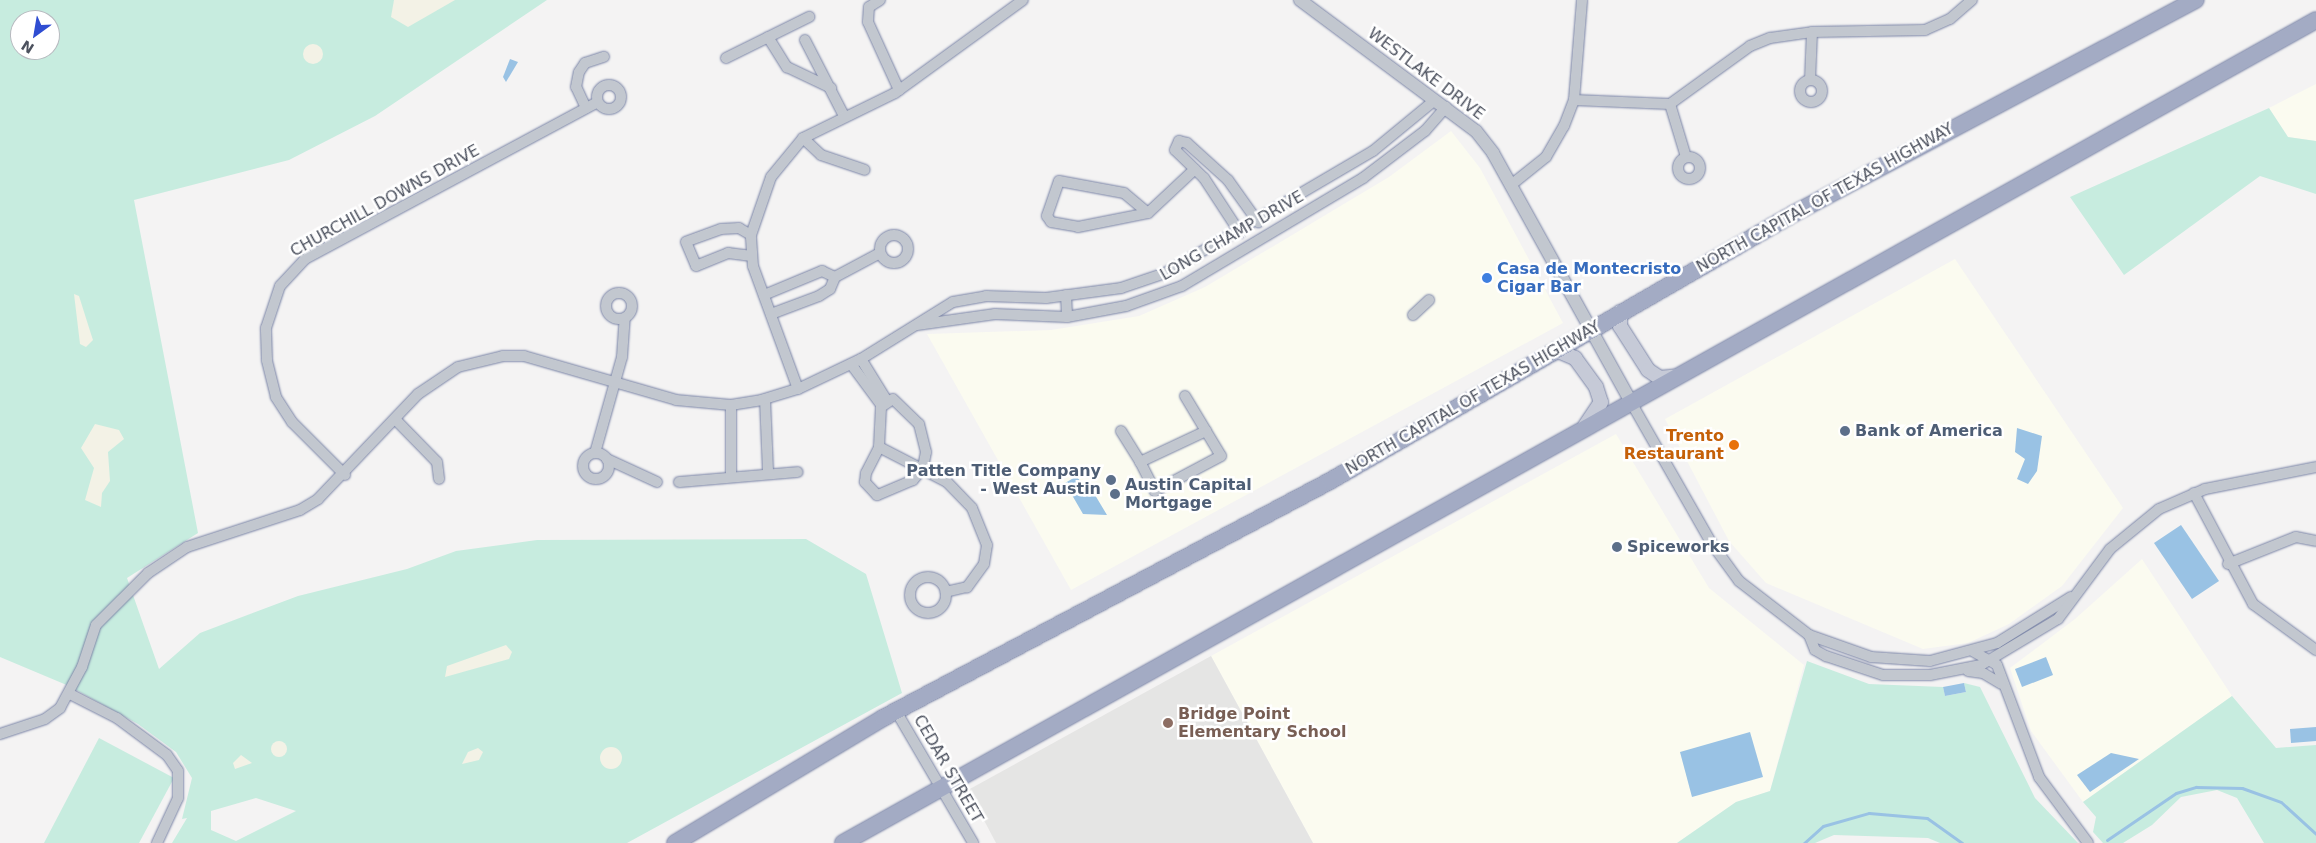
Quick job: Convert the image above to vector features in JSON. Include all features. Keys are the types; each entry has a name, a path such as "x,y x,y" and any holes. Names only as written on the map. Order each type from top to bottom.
{"highway":[{"name":"NORTH CAPITAL OF TEXAS HIGHWAY","path":"675,843 896,711 1330,481 1556,350 1593,331 1620,312 1802,209 2196,0"},
{"path":"843,843 1632,404 2316,20"}],"main road":[{"path":"1620,312 1620,326 1653,375 1682,375"},
{"path":"1556,350 1575,358 1601,402 1592,419 1571,438"}],"street":[{"path":"880,0 870,7 868,22 899,90"},
{"path":"798,389 770,314 752,256 752,235 770,176 803,138 899,90 1023,0"},
{"name":"WESTLAKE DRIVE","path":"1300,0 1476,131 1511,185 1712,544 1739,581 1809,635 1893,661 1930,661 1974,652 2017,632 2071,597"},
{"path":"1511,185 1546,157 1574,100 1582,0"},
{"path":"1574,100 1670,104 1750,46 1812,32 1924,30 1950,19 1972,0"},
{"path":"726,58 809,17"},
{"path":"1810,80 1812,32"},
{"path":"768,37 787,67 831,88"},
{"path":"805,40 844,116"},
{"path":"586,108 576,87 579,72 585,63 604,58"},
{"name":"LONG CHAMP DRIVE","path":"0,734 45,719 70,694 96,625 148,573 195,544 300,510 345,475 395,418 443,376 472,362 503,356 546,360 615,384 676,400 731,405 765,399 798,389 856,362 914,326 939,307 969,298 1066,295 1121,288 1165,272 1258,222 1373,151 1435,100"},
{"name":"CHURCHILL DOWNS DRIVE","path":"345,475 296,426 276,396 267,360 266,328 280,286 305,259 598,102"},
{"path":"1670,104 1686,157"},
{"name":"LONG CHAMP DRIVE","path":"914,326 995,314 1067,317 1126,306 1182,286 1363,178 1425,131 1446,107"},
{"path":"803,138 821,155 865,170"},
{"path":"1256,241 1244,230 1194,169 1175,150 1179,141 1187,143 1228,180 1258,222"},
{"path":"1148,213 1124,194 1059,181 1047,216 1051,222 1078,227 1148,213 1194,169"},
{"path":"752,235 739,228 721,229 686,242 696,266 728,253 752,256"},
{"path":"770,314 819,296 830,289 835,277 880,253"},
{"path":"764,295 822,271 835,277"},
{"path":"1066,295 1067,317"},
{"path":"1412,314 1429,300"},
{"path":"607,459 606,475 590,478 583,464 595,453 615,384 625,318"},
{"path":"856,362 885,403 879,447 865,482 877,495 913,480 923,468 926,452 919,424 908,408 894,399 885,403"},
{"path":"1121,431 1155,491 1221,456 1185,396"},
{"path":"765,399 768,471"},
{"path":"731,405 731,477"},
{"path":"395,418 437,462 439,479"},
{"path":"1140,462 1206,431"},
{"path":"879,447 923,468 958,490 972,508 987,545 978,575 967,587 946,592"},
{"path":"595,453 657,482"},
{"name":"WESTLAKE DRIVE","path":"1809,635 1816,650 1864,671 1914,676 1964,670 1992,660 2058,619 2071,597 2110,549 2134,527 2159,509 2194,494 2316,467"},
{"path":"679,482 731,477 755,478 768,471 798,472"},
{"path":"2194,494 2228,564 2253,604 2316,650"},
{"path":"2228,564 2296,537 2316,540"},
{"path":"1974,652 1992,660 2039,777 2088,843"},
{"path":"1964,670 1983,673 2001,684"},
{"path":"70,694 117,718 167,755 178,771 178,798 156,843"},
{"name":"CEDAR STREET","path":"896,711 943,787 973,843"}],"shaded area":[{"path":"2316,84 2316,141 2288,137 2269,108"},
{"path":"1451,131 1480,168 1563,323 1071,590 927,334 1051,330 1139,316 1205,287 1389,177"},
{"path":"1955,259 2123,508 2062,586 2009,624 1968,643 1923,649 1766,583 1729,541 1665,419"},
{"path":"1616,434 1709,588 1804,665 1770,791 1736,802 1677,843 1313,843 1211,656"},
{"path":"2142,559 2232,696 2083,802 2031,731 2010,668 2075,619"},
{"name":"Bridge Point Elementary School","path":"1211,656 1313,843 996,843 968,790"}],"green space":[{"path":"0,0 547,0 375,116 289,160 134,200 198,533 127,578 159,669 200,633 298,596 407,569 456,551 537,540 806,539 866,574 902,693 627,843 172,843 187,818 182,819 192,778 176,752 138,724 69,686 0,657","holes":["256,798 296,811 236,841 211,830 211,811"]},
{"path":"2269,108 2288,137 2316,141 2316,194 2260,176 2124,275 2070,197"},
{"path":"1807,661 1869,684 1943,687 1945,696 1966,692 1964,683 1980,687 2035,798 2078,843 1940,843 1928,838 1834,835 1815,843 1677,843 1736,802 1770,791"},
{"path":"2232,696 2276,748 2316,745 2316,843 2264,843 2237,798 2217,790 2181,797 2152,825 2123,843 2103,843 2093,832 2096,817 2083,802"},
{"path":"99,738 174,778 139,843 44,843"}],"sand":[{"path":"394,0 455,0 408,27 391,17"},
{"path":"313,44 320,47 323,54 320,61 313,64 306,61 303,54 306,47"},
{"path":"74,294 79,296 93,340 86,347 80,344"},
{"path":"95,424 119,430 124,439 108,452 110,481 102,493 101,507 85,500 94,468 81,448"},
{"path":"506,645 512,652 509,659 445,677 447,666"},
{"path":"279,741 285,743 287,749 285,755 279,757 273,755 271,749 273,743"},
{"path":"611,747 619,750 622,758 619,766 611,769 603,766 600,758 603,750"},
{"path":"478,748 483,752 479,760 462,764 468,752"},
{"path":"241,755 252,763 235,769 233,763"}],"water":[{"path":"510,59 518,62 506,82 503,77"},
{"path":"2017,428 2042,436 2037,471 2028,484 2017,479 2025,459 2015,452"},
{"path":"1077,476 1087,493 1092,490 1107,515 1083,514 1065,483"},
{"path":"2181,525 2219,581 2192,599 2154,543"},
{"path":"2046,657 2053,675 2022,687 2015,669"},
{"path":"1964,683 1966,692 1945,696 1943,687"},
{"path":"2316,727 2316,741 2291,743 2290,729"},
{"path":"1750,732 1763,777 1692,797 1680,752"},
{"path":"2111,753 2139,759 2090,792 2077,775"}],"waterway":[{"path":"2107,840 2176,793 2196,787 2242,788 2281,802 2316,834"},
{"path":"1804,843 1823,826 1869,813 1927,818 1962,843"}],"place":[{"name":"Casa de Montecristo Cigar Bar","path":"1487,278"},
{"name":"Bank of America","path":"1845,431"},
{"name":"Trento Restaurant","path":"1734,445"},
{"name":"Patten Title Company - West Austin","path":"1111,480"},
{"name":"Austin Capital Mortgage","path":"1115,494"},
{"name":"Spiceworks","path":"1617,547"},
{"name":"Bridge Point Elementary School","path":"1168,723"}]}
